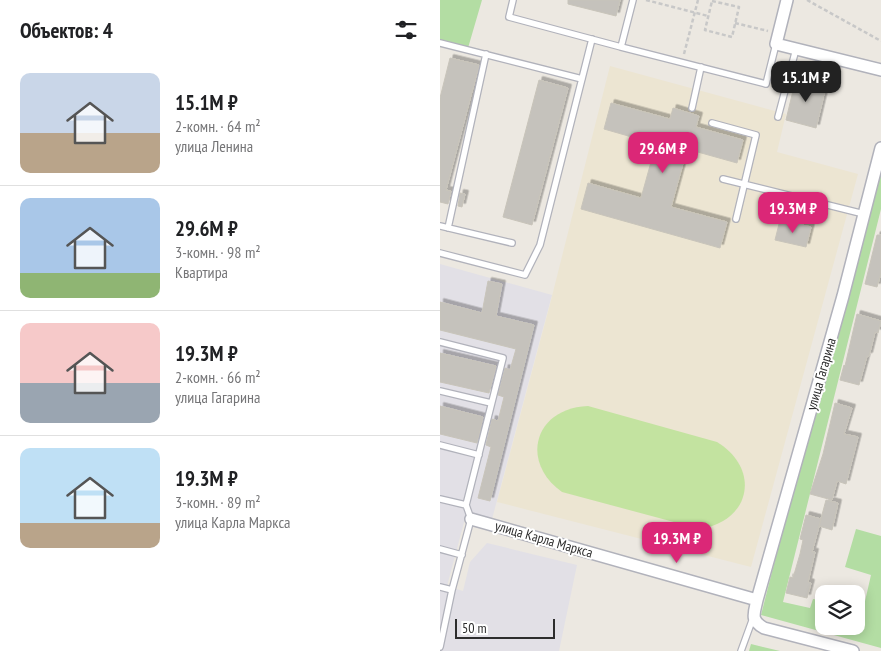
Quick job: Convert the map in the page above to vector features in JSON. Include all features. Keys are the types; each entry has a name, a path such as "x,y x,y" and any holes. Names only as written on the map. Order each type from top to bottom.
{"street":[{"path":"787,0 777,39 796,49 881,70"},
{"name":"улица Гагарина","path":"756,600 840,306 881,148"},
{"name":"улица Карла Маркса","path":"471,518 756,600"},
{"path":"756,600 753,616 756,624 764,628 853,651"}],"lane":[{"path":"513,0 509,17 766,84 777,39"},
{"path":"621,47 633,0"},
{"path":"440,254 525,274 540,245 592,39"},
{"path":"440,42 582,79"},
{"path":"778,116 796,49"},
{"path":"448,228 486,54"},
{"path":"692,108 701,67"},
{"path":"712,123 756,135 736,219"},
{"path":"723,178 864,214"},
{"path":"440,226 512,243"},
{"path":"440,342 503,358 466,505 471,518 452,590 440,647"},
{"path":"440,390 491,403"},
{"path":"440,445 479,455"},
{"path":"440,499 466,505"},
{"path":"440,549 462,555"},
{"path":"440,587 452,590"},
{"path":"741,651 753,616"}],"path":[{"path":"646,0 708,16"},
{"path":"682,62 698,0"},
{"path":"806,0 881,41"},
{"path":"712,1 739,8 732,36 704,30 708,16 712,1"},
{"path":"735,22 777,39"}],"shaded area":[{"path":"610,66 786,114 777,152 858,174 751,567 497,502 549,308"},
{"path":"440,264 552,295 492,519 467,511 447,586 463,591 470,562 487,543 577,565 559,651 440,651"}],"green space":[{"path":"440,0 482,0 468,48 440,40"},
{"path":"881,146 881,209 783,602 810,608 813,599 815,599 815,630 761,615"},
{"path":"588,406 717,442 731,453 740,466 744,479 744,493 739,505 730,516 717,524 700,529 562,492 549,479 540,466 537,452 539,438 545,426 556,416 570,409"},
{"path":"856,529 881,536 881,648 834,635 865,635 865,601 871,575 845,567"},
{"path":"751,644 780,651 749,651"}],"building":[{"path":"568,0 620,0 616,16 568,4"},
{"path":"450,58 479,65 446,190 451,191 448,204 440,202 440,98"},
{"path":"796,78 826,86 816,128 786,120"},
{"path":"539,80 568,88 532,225 503,217"},
{"path":"611,103 670,119 673,108 699,116 696,127 743,140 737,163 687,149 671,207 727,222 720,248 581,209 588,183 641,198 656,144 604,129"},
{"path":"460,193 465,194 462,207 458,206"},
{"path":"780,220 811,227 806,247 775,240"},
{"path":"877,235 881,235 881,273 877,287 865,284"},
{"path":"488,281 502,284 496,316 534,325 490,501 478,498 491,447 486,445 492,419 498,421 504,397 498,395 505,368 510,370 516,349 440,330 440,302 482,313"},
{"path":"857,314 881,321 878,333 875,332 859,385 840,380"},
{"path":"440,353 496,366 489,393 440,382"},
{"path":"835,403 852,408 844,434 858,437 846,484 837,481 832,500 810,494 823,454"},
{"path":"440,406 483,417 477,443 440,434"},
{"path":"826,500 838,503 832,530 819,526"},
{"path":"806,515 821,519 812,552 815,552 808,582 811,583 807,598 786,593 790,577 793,578 800,554 803,540 800,539"}]}
